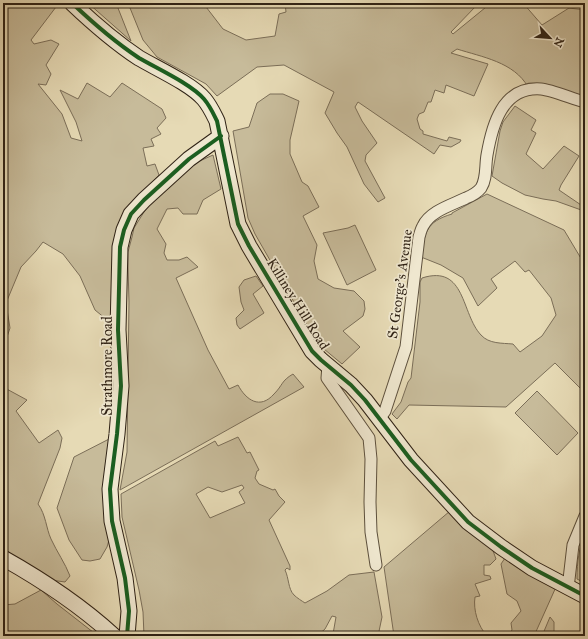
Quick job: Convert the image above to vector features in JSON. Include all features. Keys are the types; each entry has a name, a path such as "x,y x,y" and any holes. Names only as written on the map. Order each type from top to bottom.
{"main road":[{"name":"Killiney Hill Road","path":"72,3 110,37 139,58 194,90 204,99 212,110 221,136 238,224 249,246 312,351 351,386 380,418 411,460 468,522 532,568 585,596"},
{"name":"Strathmore Road","path":"127,636 129,611 125,578 112,522 110,490 117,434 120,386 118,330 120,247 124,230 131,214 144,200 189,159 221,136"},
{"path":"3,558 55,588 114,636"}],"street":[{"name":"St George's Avenue","path":"380,418 385,411 406,347 419,237 423,225 431,216 473,195 481,188 485,179 485,166 495,120 501,109 508,101 527,90 541,89 585,102"},
{"path":"328,366 327,378 369,438 371,459 371,532 376,564"},
{"path":"568,588 573,545 585,516"}],"shaded area":[{"path":"3,3 59,3 31,40 34,44 51,40 59,44 46,65 51,74 46,85 38,84 62,114 71,138 82,141 76,122 60,90 78,99 87,83 110,97 122,83 162,109 166,118 157,128 161,134 151,139 154,146 143,148 147,166 155,164 159,175 130,206 112,324 95,310 80,276 63,254 43,242 21,267 6,303 10,328 6,340 3,341"},
{"path":"88,3 116,3 131,41"},
{"path":"128,3 164,3 165,6 171,3 203,3 223,29 246,40 275,36 279,14 286,12 285,3 472,3 476,6 451,32 453,34 491,3 523,3 542,25 569,8 585,10 585,97 528,87 515,72 506,66 487,58 457,49 451,53 488,64 474,96 446,85 444,93 435,90 431,102 428,102 424,112 419,114 417,119 423,134 447,141 449,137 461,140 460,142 451,147 440,145 434,154 358,102 355,107 362,121 377,143 366,155 365,161 385,198 378,202 364,184 347,147 325,113 334,92 284,65 257,67 217,96 206,84 157,57 143,40"},
{"path":"270,94 283,94 299,101 290,140 290,154 302,182 308,186 319,207 303,216 317,245 314,261 318,279 334,288 354,291 364,301 365,309 363,316 343,331 360,347 342,364 318,344 255,234 248,218 233,131 249,127 257,103"},
{"path":"515,106 536,120 531,130 536,133 526,154 543,169 564,146 579,156 559,190 584,207 584,211 556,201 525,195 492,176 500,131 503,122"},
{"path":"213,155 221,189 203,200 197,214 183,214 178,208 167,209 157,229 166,244 164,253 167,260 179,260 187,257 198,267 176,278 208,350 229,389 238,385 249,399 259,402 269,399 284,381 293,374 304,387 120,490 127,452 129,302 128,252 134,228 149,204 193,164"},
{"path":"487,194 564,230 585,265 585,393 555,363 506,407 409,405 397,419 392,414 401,402 408,382 411,378 420,302 420,282 422,278 436,276 447,278 455,284 475,326 481,335 492,342 513,344 520,352 542,336 556,315 551,298 529,270 525,272 515,261 491,279 497,288 478,306 463,278 441,265 421,257 425,235 431,225"},
{"path":"355,225 376,270 347,285 323,233 348,228"},
{"path":"256,276 263,286 253,294 264,313 240,329 237,325 236,318 244,310 241,302 239,287 244,280"},
{"path":"3,387 27,400 16,411 39,443 58,430 62,438 60,448 38,504 43,513 49,535 70,576 65,582 51,580 3,550"},
{"path":"537,391 578,433 557,455 515,413"},
{"path":"113,437 111,533 107,547 100,559 90,561 82,560 69,540 57,508 74,457"},
{"path":"238,437 247,453 250,452 259,470 257,471 255,478 259,484 273,490 275,489 285,502 269,520 290,566 290,570 287,568 285,570 292,593 294,595 305,603 327,591 349,575 374,572 382,617 378,636 334,636 333,634 336,617 332,616 325,629 317,636 144,636 143,612 122,517 121,494 215,441 218,446","holes":["242,485 244,488 239,492 245,503 210,518 196,494 208,487 222,492"]},
{"path":"450,511 492,548 496,559 490,565 484,565 484,575 490,576 491,579 475,584 480,596 475,597 476,612 481,628 487,636 394,636 384,567"},
{"path":"585,532 585,583 577,579 577,567 581,544"},
{"path":"507,555 556,587 534,636 508,636 512,630 511,623 521,611 517,601 507,594 501,564"},
{"path":"41,590 98,636 3,636 3,605 15,604"},
{"path":"550,617 554,622 554,636 542,636"}],"cycle path":[{"path":"72,3 121,45 139,58 191,88 208,104 217,121 238,224 249,246 312,351 351,385 365,400 411,460 468,522 532,568 585,596"},
{"path":"127,636 129,611 125,578 112,521 110,489 121,386 118,330 120,247 124,230 131,214 144,200 189,159 221,136"}]}
